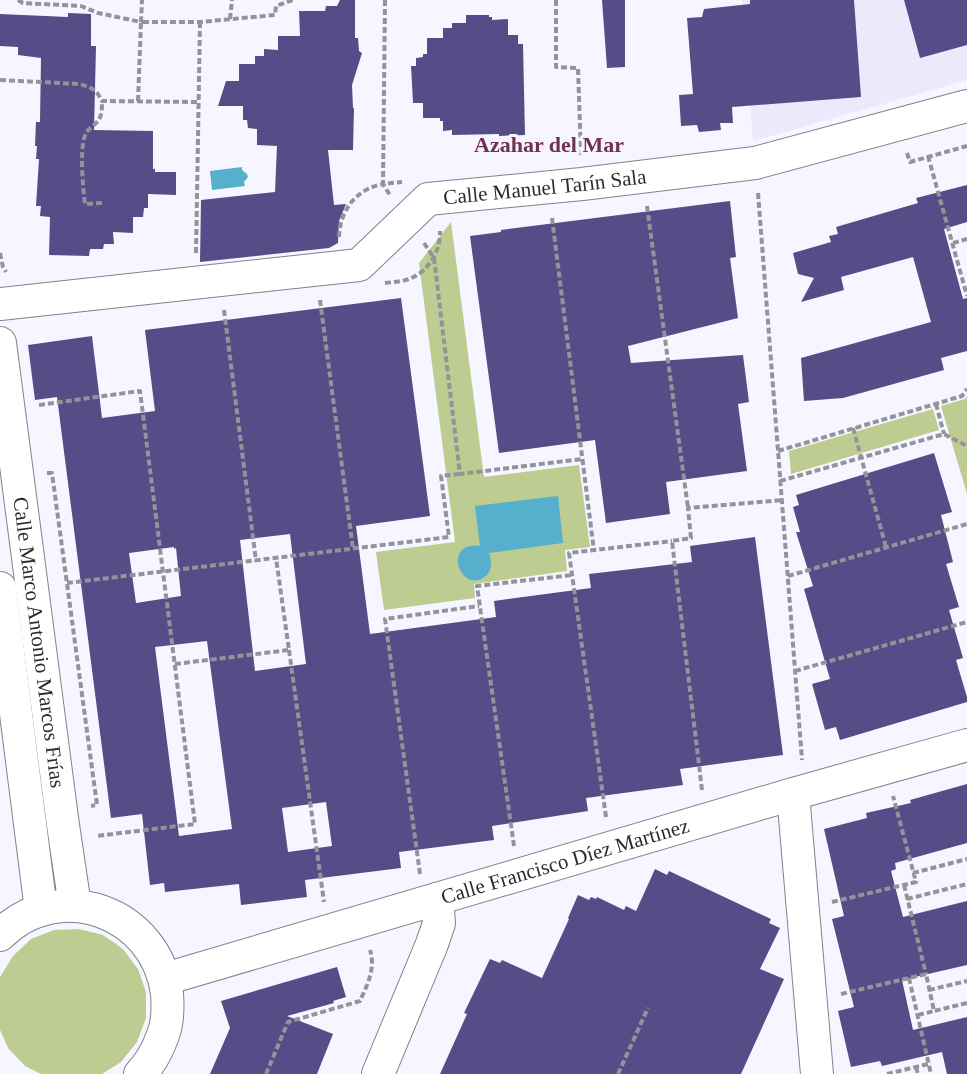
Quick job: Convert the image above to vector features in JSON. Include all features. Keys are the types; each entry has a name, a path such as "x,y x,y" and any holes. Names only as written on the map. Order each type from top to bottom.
{"street":[{"name":"Calle Manuel Tarín Sala","path":"0,304 359,265 428,199 755,164 967,106"},
{"name":"Calle Marco Antonio Marcos Frías","path":"0,343 75,906"},
{"name":"Calle Marco Antonio Marcos Frías","path":"0,588 10,741 41,910"},
{"path":"7,705 49,723"},
{"name":"Calle Francisco Díez Martínez","path":"165,979 429,888 798,780 967,745"},
{"path":"798,780 818,1074"},
{"path":"378,1074 439,923 429,888"},
{"path":"0,934 24,916 58,906 96,909 116,917 133,929 158,961 165,979 168,1004 165,1028 158,1050 140,1074"}],"path":[{"path":"18,0 23,3 81,6 98,13 141,22 200,22 276,15 276,6 293,0"},
{"path":"138,101 142,0"},
{"path":"230,19 232,0"},
{"path":"385,0 383,184 434,258 460,474"},
{"path":"556,0 556,67 578,68 582,184"},
{"path":"196,253 200,22"},
{"path":"0,80 80,84 98,92 102,101 101,114 83,142 83,161 85,204 102,203"},
{"path":"102,101 199,102"},
{"path":"904,143 910,162 967,146"},
{"path":"928,156 967,296"},
{"path":"383,184 406,181"},
{"path":"758,193 795,671 798,780"},
{"path":"606,824 569,553 691,538 647,206"},
{"path":"552,216 594,551"},
{"path":"382,283 411,279 424,270 434,258 439,243 440,227"},
{"path":"953,243 967,239"},
{"path":"319,290 353,549"},
{"path":"223,301 256,561"},
{"path":"778,451 962,396 967,389"},
{"path":"9,409 140,392 195,824 91,837"},
{"path":"936,404 944,434"},
{"path":"852,428 886,547"},
{"path":"780,481 944,434 967,446"},
{"path":"67,583 449,537 441,476 582,459"},
{"path":"41,474 52,472 97,805 86,807"},
{"path":"688,508 782,500"},
{"path":"788,576 967,524"},
{"path":"672,541 703,796"},
{"path":"276,558 324,906"},
{"path":"515,850 477,586 572,575"},
{"path":"429,888 385,619 480,606"},
{"path":"795,671 967,622"},
{"path":"175,664 289,650"},
{"path":"831,902 916,882 891,790"},
{"path":"914,873 967,859"},
{"path":"907,899 967,884"},
{"path":"904,885 934,1011"},
{"path":"266,1074 288,1022 360,1001 371,975 372,958 367,941"},
{"path":"840,994 926,974"},
{"path":"909,978 931,1074"},
{"path":"929,990 967,981"},
{"path":"918,1015 967,1003"},
{"path":"618,1074 648,1008"},
{"path":"887,1074 928,1064"},
{"path":"916,1067 918,1074"}],"shaded area":[{"path":"742,0 967,0 967,80 753,141"}],"green space":[{"path":"451,222 484,477 579,465 590,547 565,550 567,571 474,584 475,598 384,610 376,552 455,542 419,263"},
{"path":"967,396 967,494 941,406 965,399"},
{"path":"933,409 939,430 791,474 789,451"},
{"path":"79,929 103,935 123,949 138,969 146,992 146,1018 137,1042 121,1062 102,1074 41,1074 25,1066 8,1048 0,1030 0,977 13,956 31,939 54,930"}],"water":[{"path":"242,167 248,177 244,182 245,186 212,190 210,171"},
{"path":"558,496 563,543 489,553 491,567 487,575 479,580 471,580 460,570 459,556 463,550 472,546 480,546 475,506"}],"building":[{"path":"340,0 355,0 355,38 358,38 359,51 362,53 352,85 353,150 328,150 334,205 346,204 339,221 338,243 329,248 200,262 201,200 275,192 277,146 257,145 257,129 248,128 247,120 243,120 243,106 218,106 226,81 239,81 239,64 255,64 255,56 264,56 264,49 278,50 278,36 300,36 299,11 325,11 326,6 337,6"},
{"path":"602,0 625,0 625,67 607,68"},
{"path":"750,0 854,0 861,97 732,107 733,123 720,123 721,130 699,132 697,125 681,126 679,95 693,94 687,18 702,17 704,9 750,4"},
{"path":"904,0 967,0 967,45 920,58"},
{"path":"68,13 91,14 91,46 96,46 94,130 153,131 153,169 155,172 176,172 176,195 148,194 148,208 144,208 143,217 133,217 133,233 113,232 114,244 104,244 103,249 90,249 89,256 49,255 50,217 40,216 41,206 36,206 39,159 36,159 37,146 35,146 36,122 40,122 41,58 18,55 18,47 0,46 0,14 68,17"},
{"path":"466,15 489,15 492,20 508,19 508,35 518,35 518,44 523,44 525,135 452,135 452,130 443,131 443,121 440,121 440,118 423,118 423,103 413,103 411,66 416,66 416,58 427,54 427,38 443,38 443,28 452,28 452,23 466,23"},
{"path":"967,185 967,222 944,229 963,299 967,298 967,351 941,358 944,370 843,398 804,401 801,358 931,322 913,257 841,277 844,290 801,302 814,278 798,274 793,253 831,242 829,236 838,234 836,227 918,203 916,198"},
{"path":"730,201 736,257 730,258 738,318 628,346 631,363 743,355 749,402 738,404 747,471 666,482 670,514 606,523 595,440 499,453 470,236 501,232 501,230"},
{"path":"401,298 430,516 356,526 370,634 496,617 494,601 591,588 589,574 692,562 690,546 755,537 783,755 680,769 683,785 586,798 588,811 492,826 494,840 399,852 401,868 305,880 307,897 241,905 239,884 165,892 164,883 150,885 142,814 111,818 57,397 35,400 28,345 92,336 102,418 155,411 145,330","holes":["290,534 306,664 255,671 240,540","176,548 181,596 136,603 129,553","207,641 232,829 179,836 155,647","326,802 332,846 288,852 282,808"]},
{"path":"934,453 952,512 941,515 953,562 946,564 959,607 949,610 963,658 956,660 967,702 840,740 836,727 825,730 812,684 830,679 804,589 813,586 796,532 800,532 793,507 799,505 796,495"},
{"path":"967,784 967,843 895,863 896,869 891,871 903,917 967,901 967,965 902,980 913,1030 967,1017 967,1074 947,1074 942,1052 882,1066 880,1061 851,1067 838,1011 854,1007 832,919 844,916 824,829 867,818 866,813 911,803 910,800"},
{"path":"655,869 667,875 669,871 771,919 769,923 780,928 760,969 784,979 741,1074 440,1074 467,1014 464,1013 490,959 500,963 502,960 542,978 578,895 589,900 591,897 596,899 597,897 624,910 626,906 636,911"},
{"path":"337,967 346,997 333,1001 334,1003 287,1016 333,1034 317,1074 210,1074 230,1028 221,1001"}],"district":[{"name":"Azahar del Mar","path":"549,144"}]}
